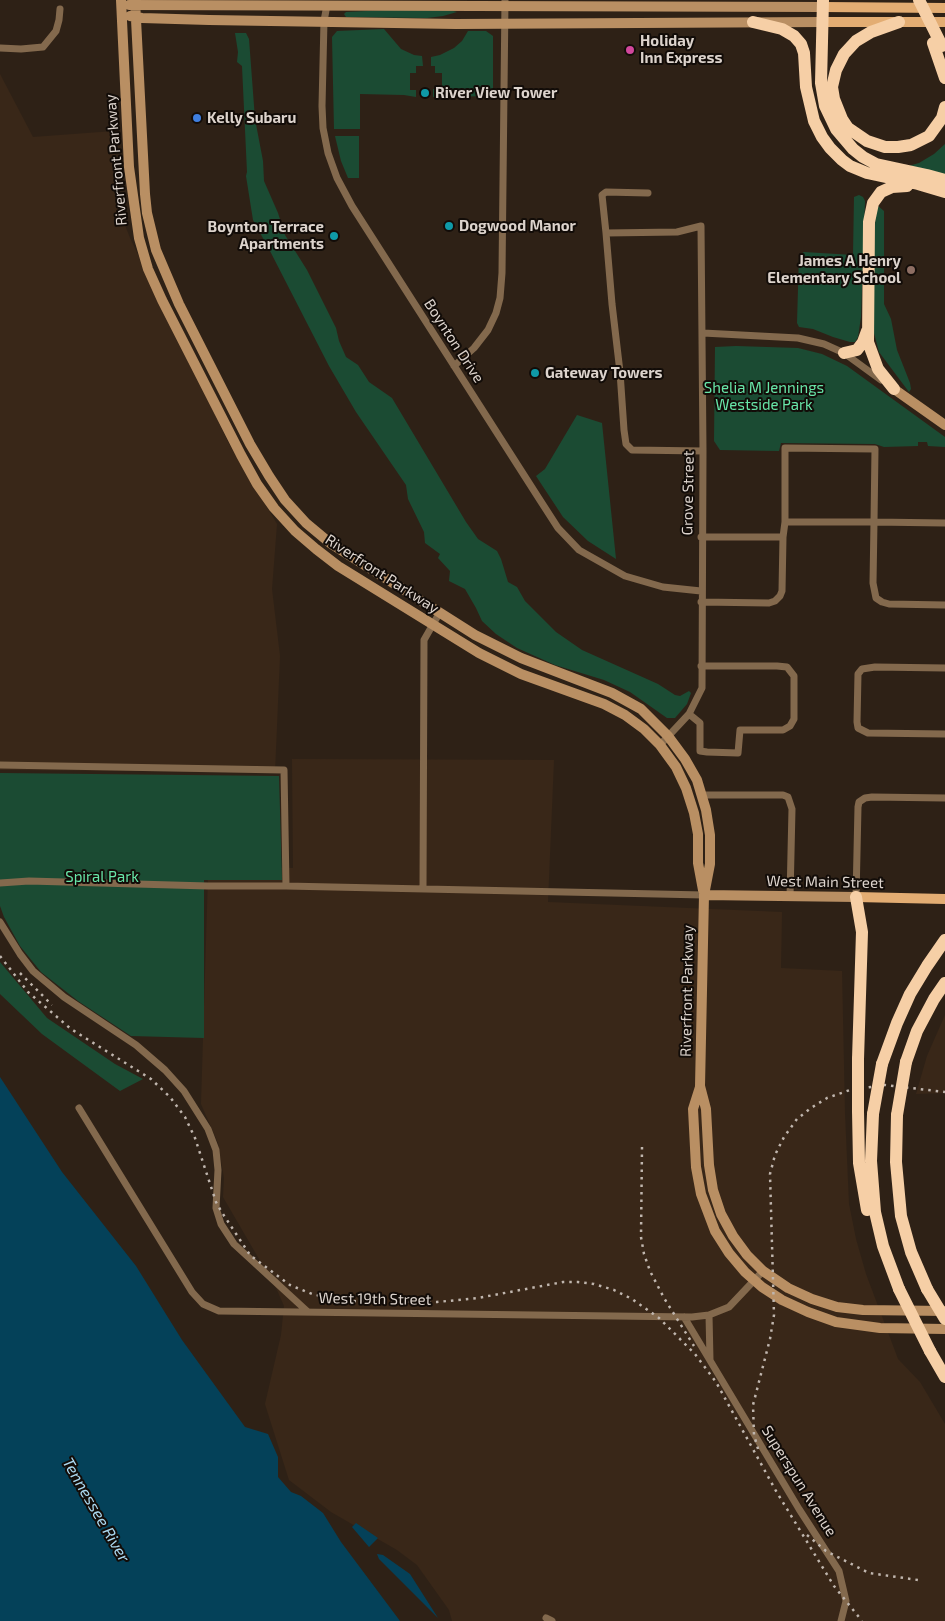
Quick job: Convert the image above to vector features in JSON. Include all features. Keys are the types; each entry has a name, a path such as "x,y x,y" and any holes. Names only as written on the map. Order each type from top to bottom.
{"highway":[{"path":"918,0 940,47 945,78"},
{"path":"823,4 821,70 823,95 829,117 846,142 862,157 876,164 945,180"},
{"path":"753,22 782,29 794,36 801,44 804,53 806,87 814,121 822,137 842,160 850,166 867,173 918,184 945,193"},
{"path":"899,22 871,32 856,41 844,54 836,70 832,87 834,99 842,119 852,132 867,141 885,148 898,147 911,144 929,136 942,118 945,107"},
{"path":"894,389 881,374 872,358 868,342 869,222 873,203 882,192 898,186 912,186 945,193"},
{"path":"844,353 856,350 863,342 868,328"},
{"path":"856,897 862,932 858,1111 859,1163 864,1196 873,1229 899,1289 945,1377"},
{"path":"889,1264 878,1227 873,1199 871,1161 873,1114 882,1064 897,1023 910,994 945,940"},
{"path":"945,982 917,1031 906,1062 897,1115 896,1162 901,1216 911,1252 927,1289 945,1319"}],"main road":[{"path":"121,7 135,2 327,6 505,3 823,4 945,8"},
{"name":"Riverfront Parkway","path":"135,2 145,194 156,250 179,304 250,444 285,500 306,523 330,543 475,635 521,658 612,693 642,709 655,720 668,736 685,759 697,780 706,810 710,835 710,864 704,895 700,1086 693,1109 696,1167 701,1194 710,1219 722,1243 737,1263 754,1280 782,1300 822,1317 858,1326 894,1329 945,1329"},
{"path":"121,7 135,18 505,24 945,22"},
{"name":"Riverfront Parkway","path":"121,7 129,167 139,238 148,269 162,300 257,484 274,508 316,549 338,566 479,653 521,674 604,704 644,728 660,745 676,767 686,788 698,834 698,863 704,895"},
{"path":"894,389 945,425"},
{"name":"West Main Street","path":"704,895 945,898"},
{"name":"Riverfront Parkway","path":"700,1086 706,1109 709,1165 717,1202 733,1236 747,1255 763,1271 788,1288 824,1303 863,1310 945,1311"}],"street":[{"path":"454,366 474,348 488,330 496,314 500,298 502,276 505,3"},
{"name":"Boynton Drive","path":"327,6 324,21 322,106 323,128 328,153 337,178 352,206 454,366 558,528 579,550 625,576 663,587 701,591"},
{"path":"0,48 43,47 56,31 60,9"},
{"path":"648,193 606,192 602,195 626,444 632,450 703,451"},
{"path":"136,220 149,219"},
{"name":"Grove Street","path":"606,233 677,232 701,226 703,333 702,688 689,714 660,745"},
{"path":"703,333 798,338 824,344 844,353 894,389"},
{"path":"702,602 769,603 775,601 780,596 782,591 785,522 785,448 876,449 873,584 876,598 889,604 945,605"},
{"path":"785,522 945,523"},
{"path":"701,536 783,537"},
{"path":"423,889 424,640 440,612"},
{"path":"689,714 700,723 700,751 738,753 740,730 783,730 790,726 794,720 794,676 787,668 777,666 701,666"},
{"path":"945,668 875,667 862,669 858,674 857,722 858,728 868,733 945,734"},
{"path":"0,765 284,770 286,886"},
{"path":"702,795 783,795 788,797 792,809 790,896"},
{"path":"856,897 858,807 860,802 865,798 872,797 945,798"},
{"path":"0,883 29,881 704,895"},
{"path":"0,922 33,971 64,997 136,1045 165,1070 184,1091 208,1129 216,1150 218,1170 216,1208 221,1224 234,1244 308,1312"},
{"name":"West 19th Street","path":"79,1108 192,1292 203,1304 219,1311 684,1317 709,1315 729,1307 763,1271"},
{"name":"Superspun Avenue","path":"709,1315 710,1361"},
{"name":"Superspun Avenue","path":"684,1317 799,1509 839,1571 846,1601 842,1621"}],"shaded area":[{"path":"0,74 33,137 114,131 118,207 130,238 228,442 277,524 272,589 280,656 275,772 0,770"},
{"path":"292,759 554,760 548,902 782,912 781,968 842,971 849,1204 856,1239 866,1274 898,1359 920,1382 945,1424 945,1621 452,1621 449,1610 417,1565 397,1550 331,1512 289,1480 265,1404 281,1335 284,1306 277,1290 223,1197 224,1178 218,1143 201,1104 208,877 266,867 293,868"},
{"path":"945,1015 945,1093 916,1094 927,1056"}],"green space":[{"path":"442,8 457,12 427,18 346,17 344,14 346,12"},
{"path":"384,29 401,49 414,55 422,56 423,66 416,66 416,73 410,73 410,90 416,90 416,97 360,94 360,129 334,129 332,37 337,31"},
{"path":"468,31 486,31 493,36 493,96 433,97 433,89 442,88 442,73 435,73 435,66 431,66 431,57 454,48 462,41"},
{"path":"235,33 246,33 249,39 255,119 263,161 264,181 285,235 307,270 336,328 346,357 358,365 369,382 392,398 466,522 478,539 497,551 508,582 517,587 525,601 556,632 582,650 658,684 675,695 680,696 689,691 691,693 687,704 675,718 667,718 630,692 604,680 555,665 517,648 496,634 482,621 465,589 449,581 450,571 438,558 440,554 425,543 424,532 408,499 406,485 356,412 329,366 253,220 246,176 242,66 237,62 238,52"},
{"path":"335,136 359,136 359,178 348,178 341,161"},
{"path":"945,144 945,179 905,167 919,163 934,154"},
{"path":"859,195 865,201 861,317 858,337 855,342 850,342 813,329 799,327 797,323 799,255 804,252 853,255 854,197"},
{"path":"878,206 884,211 884,304 891,319 897,350 910,383 911,389 909,392 879,352 870,318 876,207"},
{"name":"Shelia M Jennings Westside Park","path":"715,347 798,348 822,354 847,366 945,437 945,447 928,446 927,442 918,442 918,446 884,447 875,444 781,443 779,451 720,450 714,441"},
{"path":"577,415 602,423 616,559 588,541 563,517 536,476 545,469"},
{"name":"Spiral Park","path":"0,773 279,776 282,880 204,880 204,1038 131,1036 78,1001 41,972 20,946 0,906"},
{"path":"0,962 47,1018 115,1064 143,1079 120,1091 42,1034 0,994"}],"water":[{"name":"Tennessee River","path":"0,1077 62,1172 136,1266 182,1340 245,1427 268,1434 278,1457 278,1477 291,1492 301,1496 323,1513 341,1542 400,1621 0,1621"},
{"path":"356,1523 378,1538 369,1547 352,1527"},
{"path":"377,1554 383,1555 410,1574 438,1618 379,1559"}],"railway":[{"path":"0,956 28,992 71,1029 151,1079 170,1097 185,1117 195,1138 216,1202 221,1211 250,1255 290,1285 312,1294 342,1301 437,1302 478,1298 563,1282 578,1282 594,1284 614,1290 632,1299 659,1318 695,1354 716,1382 776,1491 834,1586 862,1621"},
{"path":"20,973 52,1005"},
{"path":"758,1449 754,1435 753,1405 770,1339 774,1315 770,1174 775,1155 784,1137 797,1119 811,1108 827,1098 850,1090 885,1085 945,1092"},
{"path":"642,1147 641,1237 644,1254 650,1271 664,1298 694,1346"},
{"path":"807,1535 826,1551 869,1573 918,1580"}],"place":[{"name":"Holiday Inn Express","path":"630,50"},
{"name":"River View Tower","path":"425,93"},
{"name":"Kelly Subaru","path":"197,118"},
{"name":"Dogwood Manor","path":"449,226"},
{"name":"Boynton Terrace Apartments","path":"334,236"},
{"name":"James A Henry Elementary School","path":"911,270"},
{"name":"Gateway Towers","path":"535,373"}]}
